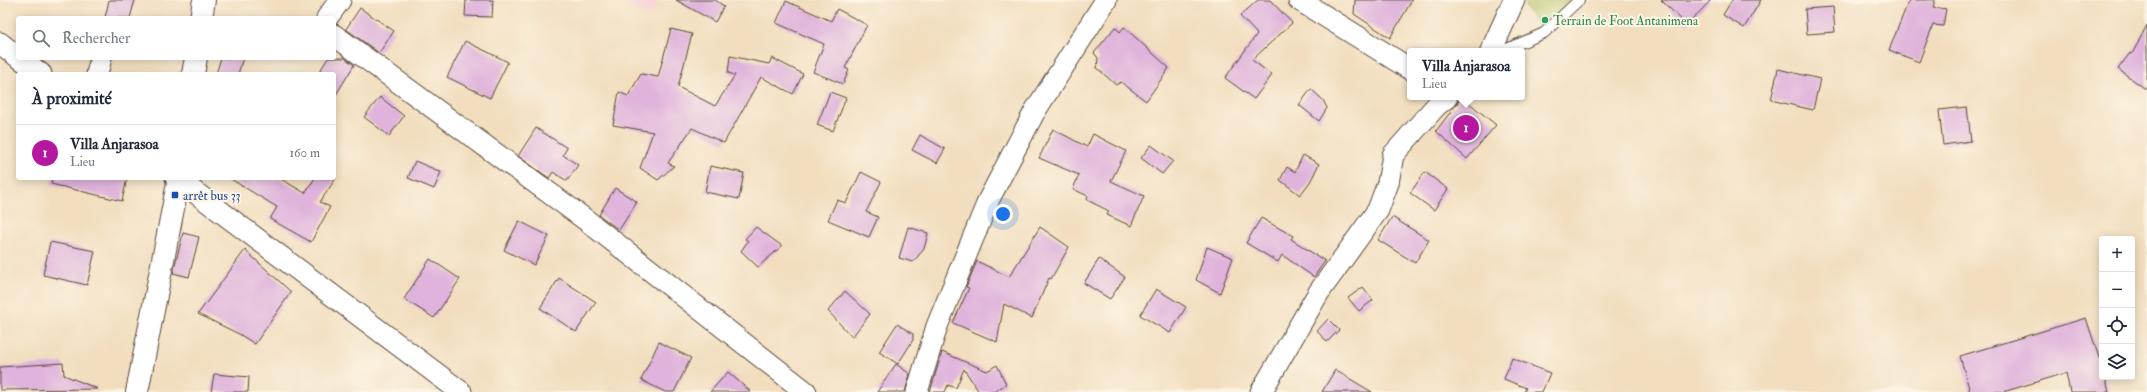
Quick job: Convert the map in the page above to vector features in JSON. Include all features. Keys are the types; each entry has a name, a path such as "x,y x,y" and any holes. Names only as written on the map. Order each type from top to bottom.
{"street":[{"path":"201,16 204,0"},
{"path":"328,16 340,0"},
{"path":"917,392 937,326 989,199 1035,111 1106,0"},
{"path":"1298,0 1407,67"},
{"path":"1492,48 1514,0"},
{"path":"336,36 586,220 806,392"},
{"path":"0,43 16,55"},
{"path":"23,60 38,72"},
{"path":"97,72 100,60"},
{"path":"193,72 196,60"},
{"path":"1261,392 1319,292 1378,210 1388,183 1393,155 1436,106 1443,100"},
{"path":"137,392 178,180"},
{"path":"179,180 461,392"}],"lane":[{"path":"1509,48 1544,33 1579,0"}],"shaded area":[{"path":"618,0 658,0 651,17"}],"green space":[{"name":"Terrain de Foot Antanimena","path":"1525,0 1575,0 1544,33 1525,7"}],"building":[{"path":"109,0 135,0 131,16 105,16"},
{"path":"466,0 493,0 492,17 465,16"},
{"path":"676,0 715,0 724,6 715,22"},
{"path":"1258,0 1270,0 1292,23 1252,60 1272,75 1254,99 1225,78 1257,34 1240,16"},
{"path":"1355,0 1412,0 1390,38 1354,14"},
{"path":"1661,0 1711,0 1687,25"},
{"path":"1732,0 1761,0 1744,28 1723,15"},
{"path":"1909,0 1935,0 1933,7 1946,9 1943,26 1933,25 1919,62 1889,50"},
{"path":"786,1 831,21 837,9 867,25 845,68 849,70 843,84 813,72 824,44 776,23"},
{"path":"1833,7 1835,32 1807,34 1805,9"},
{"path":"360,8 394,31 379,53 346,29"},
{"path":"2147,25 2147,90 2118,69 2130,53 2132,54"},
{"path":"1115,27 1120,32 1124,27 1169,68 1146,101 1121,82 1116,85 1097,68 1098,58 1094,53"},
{"path":"671,29 692,34 678,87 715,106 735,75 728,73 730,56 769,64 772,58 803,74 793,94 761,77 724,143 692,128 668,163 674,166 658,180 640,168 653,132 613,125 619,92 628,96 641,74 658,77"},
{"path":"465,41 508,62 490,98 447,77"},
{"path":"336,58 345,58 354,65 336,95 336,72 319,72 327,60 336,60"},
{"path":"220,60 242,60 239,72 217,72"},
{"path":"1778,69 1820,79 1813,110 1771,100"},
{"path":"1311,89 1323,100 1327,108 1319,121 1299,105"},
{"path":"830,92 846,98 833,131 817,125"},
{"path":"380,97 404,116 389,136 364,117"},
{"path":"1460,100 1466,100 1496,125 1467,159 1436,131"},
{"path":"1967,107 1971,141 1943,145 1939,110"},
{"path":"536,128 567,148 563,155 578,165 567,181 553,172 549,178 518,156"},
{"path":"1053,129 1087,147 1093,134 1126,151 1111,181 1144,196 1131,226 1107,215 1109,211 1087,200 1088,196 1073,189 1079,175 1039,158"},
{"path":"920,135 945,149 937,163 912,150"},
{"path":"1151,145 1173,161 1162,174 1141,158"},
{"path":"1303,155 1319,164 1310,182 1300,195 1280,180 1287,167 1295,172"},
{"path":"415,161 441,172 434,189 408,178"},
{"path":"710,166 744,173 739,199 705,192"},
{"path":"861,172 881,182 866,212 878,217 869,237 828,220 837,200 846,203"},
{"path":"1425,172 1448,189 1434,210 1410,193"},
{"path":"52,180 127,180 122,201 51,184"},
{"path":"232,180 282,180 305,193 314,180 335,180 320,202 330,207 311,242 270,219 277,207"},
{"path":"615,188 637,202 619,230 599,215"},
{"path":"1392,217 1429,240 1415,263 1378,240"},
{"path":"1261,218 1293,236 1291,239 1325,261 1314,277 1282,255 1278,262 1246,243"},
{"path":"519,221 549,236 534,265 504,250"},
{"path":"756,227 782,246 758,267 741,251 748,241 745,239"},
{"path":"908,227 928,233 924,249 913,262 899,258"},
{"path":"1040,227 1069,247 1051,279 1049,278 1032,318 1004,304 997,342 953,323 969,288 966,287 977,261 1009,277"},
{"path":"183,233 199,237 189,277 173,273"},
{"path":"50,242 95,251 87,285 43,275"},
{"path":"1207,247 1233,258 1220,293 1196,280"},
{"path":"245,250 291,292 255,344 239,334 198,314"},
{"path":"430,259 460,279 434,318 404,299"},
{"path":"1099,259 1125,277 1110,299 1084,283"},
{"path":"559,278 596,302 576,332 540,308"},
{"path":"1363,287 1373,300 1359,311 1348,298"},
{"path":"1156,289 1186,307 1170,333 1140,315"},
{"path":"845,291 870,314 852,337 828,311"},
{"path":"2086,318 2099,358 2099,380 2106,380 2109,392 2070,392 2066,373 2003,392 1970,392 1960,356"},
{"path":"1328,319 1339,330 1327,342 1317,331"},
{"path":"897,324 913,334 913,340 898,364 879,352"},
{"path":"659,342 691,358 674,392 665,392 641,380"},
{"path":"942,352 987,371 997,365 1006,384 994,392 979,392 964,369 956,388 948,385 945,392 930,392"},
{"path":"1512,358 1550,373 1542,392 1524,392 1526,388 1504,379"},
{"path":"63,363 64,375 98,389 0,390 0,367"},
{"path":"896,364 910,374 905,392 877,392"},
{"path":"1335,370 1372,392 1322,392"},
{"path":"728,372 751,392 710,392"},
{"path":"214,374 249,377 248,392 211,392"}],"place":[{"name":"Terrain de Foot Antanimena","path":"1545,20"},
{"name":"Villa Anjarasoa","path":"1466,128"},
{"name":"arrêt bus 33","path":"175,195"}]}
